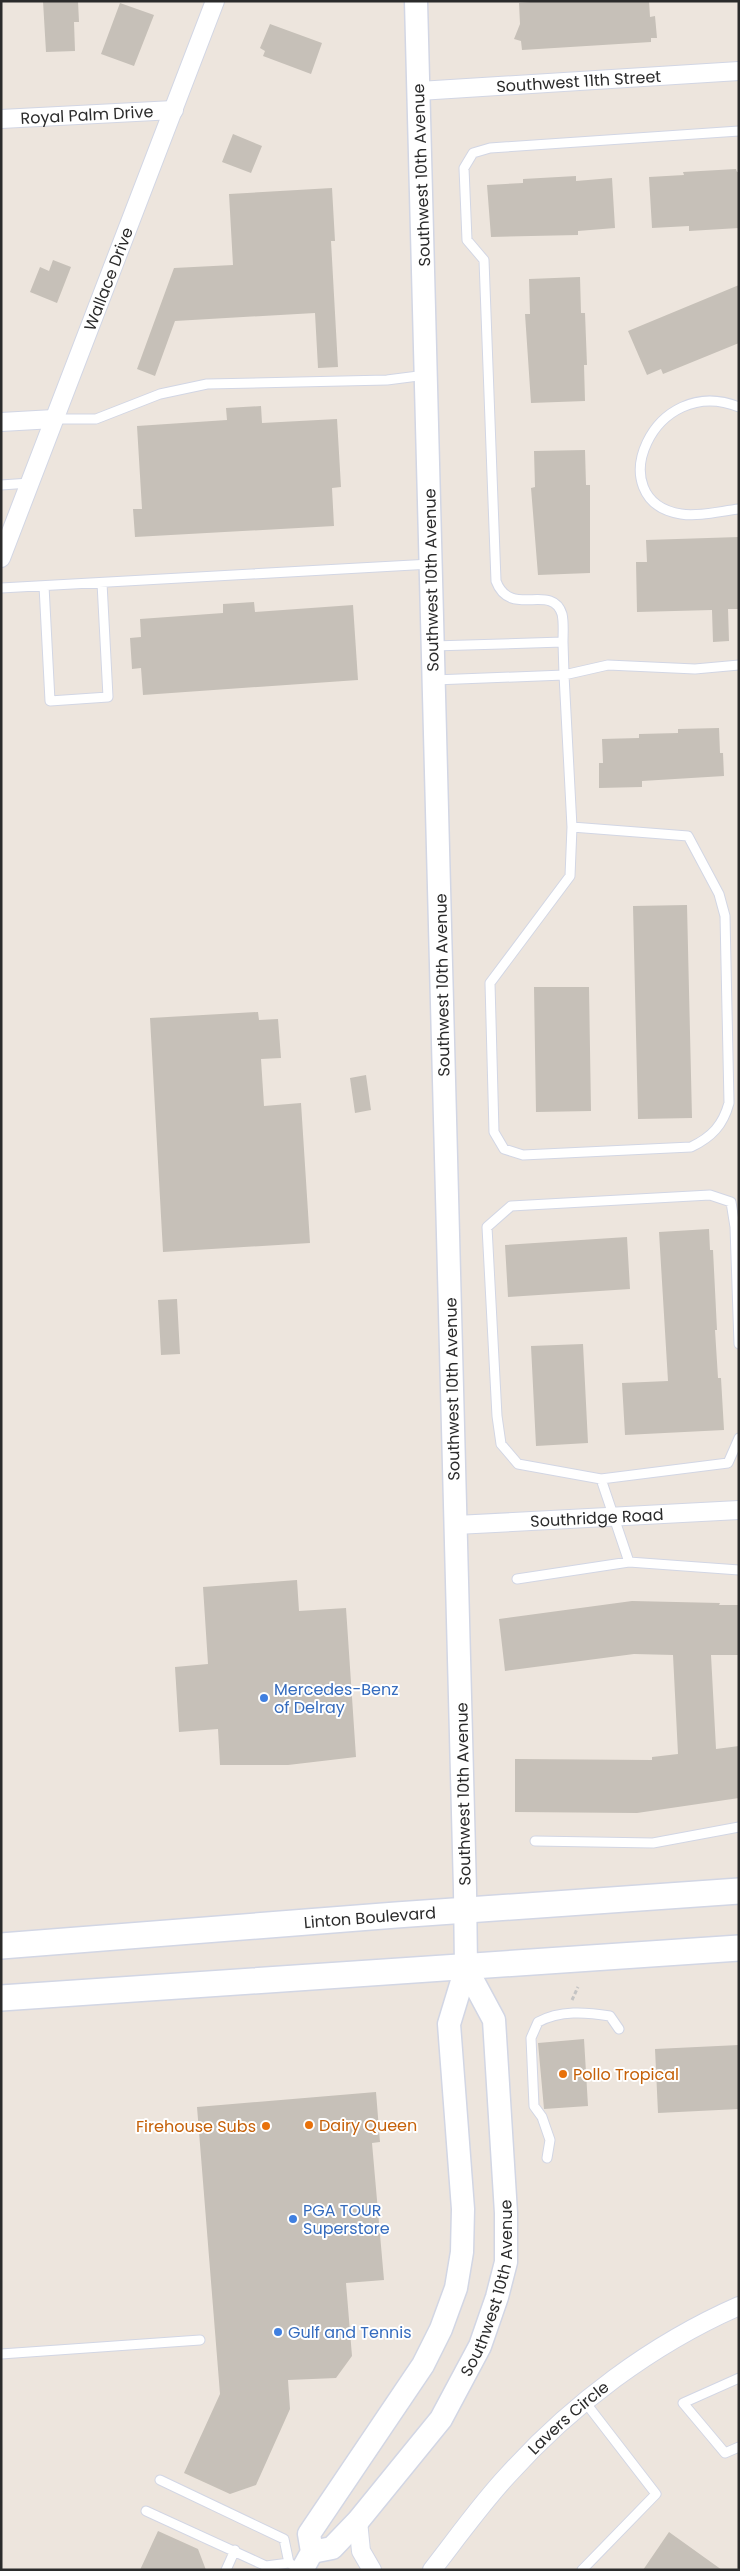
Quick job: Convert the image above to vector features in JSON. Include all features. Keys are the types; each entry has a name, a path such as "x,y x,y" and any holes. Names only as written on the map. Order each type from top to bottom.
{"main road":[{"name":"Linton Boulevard","path":"1,1946 739,1891"},
{"path":"1,1998 466,1968 739,1948"}],"street":[{"name":"Wallace Drive","path":"1,558 215,1"},
{"name":"Southwest 10th Avenue","path":"301,2565 309,2534 423,2365 441,2329 456,2288 462,2252 463,2208 449,2024 466,1968 466,1910 416,1"},
{"name":"Southwest 11th Street","path":"419,91 739,71"},
{"name":"Royal Palm Drive","path":"1,119 174,110"},
{"path":"1,422 54,419"},
{"name":"Southridge Road","path":"456,1525 739,1510"},
{"name":"Southwest 10th Avenue","path":"301,2565 332,2548 358,2521 441,2419 480,2346 497,2297 506,2262 506,2213 494,2020 466,1968"},
{"name":"Lavers Circle","path":"432,2570 469,2520 508,2474 585,2402 633,2366 684,2334 739,2306"},
{"path":"358,2521 361,2551 372,2570"}],"lane":[{"path":"572,827 688,836 719,894 725,916 729,1102 725,1118 716,1131 705,1141 691,1147 523,1155 504,1149 494,1132 490,983 570,876 572,827 564,675 563,616 555,604 542,599 515,600 508,598 498,588 496,581 484,260 467,240 464,168 473,153 490,148 739,131"},
{"path":"54,419 96,419 160,394 207,384 387,380 426,375"},
{"path":"739,407 707,401 683,406 662,419 648,439 640,462 640,477 646,491 656,503 669,511 683,515 739,509"},
{"path":"1,485 30,483"},
{"path":"1,588 431,564"},
{"path":"44,586 50,701 108,697 102,583"},
{"path":"433,646 563,642"},
{"path":"434,680 564,675 608,665 695,669 739,665"},
{"path":"739,1344 735,1226 731,1202 710,1195 511,1206 487,1227 496,1416 501,1444 518,1464 601,1479 728,1463 739,1438"},
{"path":"601,1479 629,1562"},
{"path":"517,1579 629,1562 739,1570"},
{"path":"535,1841 653,1843 739,1827"},
{"path":"547,2158 550,2140 542,2117 534,2106 531,2038 538,2022 551,2015 592,2013 610,2016 619,2029"},
{"path":"1,2354 200,2340"},
{"path":"739,2378 683,2403 725,2453 739,2447"},
{"path":"582,2570 656,2494 585,2402"},
{"path":"160,2480 284,2539 301,2565"},
{"path":"146,2511 235,2550 266,2566 301,2565"},
{"path":"226,2570 235,2550"}],"building":[{"path":"43,1 78,1 79,22 74,22 75,51 46,52"},
{"path":"543,1 649,1 650,17 655,16 657,38 651,38 651,42 522,50 521,41 514,39 520,24 519,3"},
{"path":"120,3 154,15 134,66 101,54"},
{"path":"270,24 322,43 311,74 263,56 265,51 260,48"},
{"path":"233,134 262,146 251,173 222,162"},
{"path":"736,169 739,172 739,228 689,231 689,226 652,228 649,177 684,175 683,172"},
{"path":"576,176 576,181 612,178 615,228 578,231 578,235 491,237 487,185 523,183 523,179"},
{"path":"332,188 335,241 331,241 338,367 318,368 315,313 175,321 155,376 137,369 174,268 233,265 229,194"},
{"path":"53,260 71,267 57,303 30,292 40,267 49,271"},
{"path":"580,277 581,313 585,313 587,365 584,365 585,401 531,403 525,314 530,314 529,279"},
{"path":"739,285 739,343 663,374 661,369 647,375 628,331"},
{"path":"261,406 262,423 337,419 341,487 332,488 334,526 135,537 133,509 142,509 137,426 227,420 226,408"},
{"path":"585,450 586,485 590,485 590,573 538,575 531,488 535,487 534,451"},
{"path":"739,537 739,609 728,609 729,641 713,642 712,610 637,612 636,562 647,562 646,540"},
{"path":"254,602 255,612 353,605 358,680 143,695 141,668 132,669 130,638 141,637 140,619 223,613 223,604"},
{"path":"719,728 720,753 723,753 724,776 642,781 642,787 599,788 599,763 603,763 602,739 639,738 639,734 678,733 678,729"},
{"path":"687,905 692,1118 638,1119 633,906"},
{"path":"534,987 589,987 591,1111 536,1112"},
{"path":"258,1012 259,1020 278,1019 281,1058 261,1059 264,1106 301,1103 310,1243 163,1252 150,1018"},
{"path":"366,1075 371,1110 355,1113 350,1078"},
{"path":"709,1229 710,1250 713,1250 717,1330 715,1330 718,1378 721,1378 724,1430 625,1435 622,1383 668,1381 659,1232"},
{"path":"627,1237 630,1289 508,1297 505,1245"},
{"path":"177,1299 180,1354 161,1355 158,1300"},
{"path":"583,1344 588,1443 536,1446 531,1346"},
{"name":"Mercedes-Benz of Delray","path":"297,1580 299,1611 346,1608 356,1757 288,1765 220,1765 218,1729 179,1732 175,1667 208,1664 203,1587"},
{"path":"632,1601 739,1605 739,1655 711,1655 716,1749 739,1746 739,1798 637,1813 515,1812 515,1759 652,1760 652,1757 678,1754 673,1655 634,1654 505,1671 499,1619"},
{"name":"Pollo Tropical","path":"584,2039 588,2106 544,2109 538,2043"},
{"path":"739,2045 739,2109 658,2113 655,2049"},
{"path":"376,2092 380,2142 372,2143 384,2280 346,2283 352,2356 336,2378 288,2380 290,2409 256,2485 230,2494 184,2473 220,2394 197,2107"},
{"path":"158,2531 198,2549 206,2570 140,2570"},
{"path":"669,2532 722,2570 643,2570"}],"place":[{"name":"Mercedes-Benz of Delray","path":"264,1698"},
{"name":"Pollo Tropical","path":"563,2074"},
{"name":"Dairy Queen","path":"309,2125"},
{"name":"Firehouse Subs","path":"266,2126"},
{"name":"PGA TOUR Superstore","path":"293,2219"},
{"name":"Gulf and Tennis","path":"278,2332"}]}
